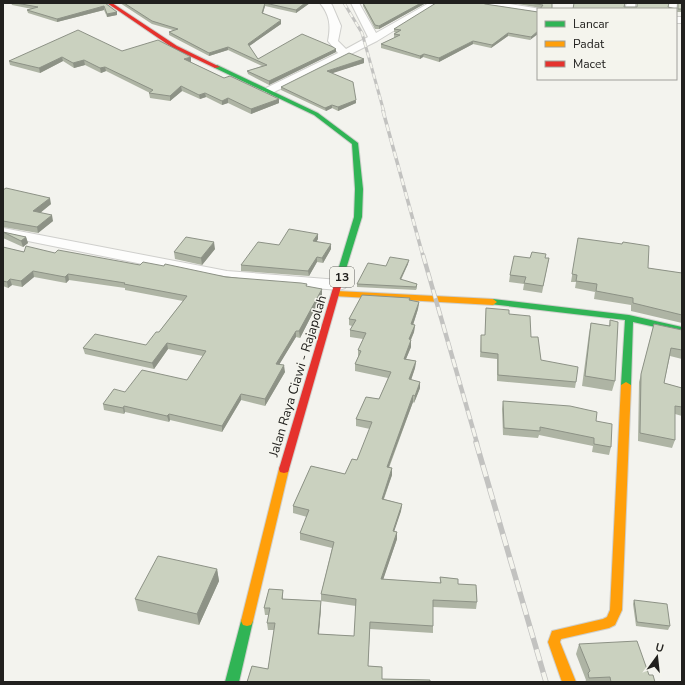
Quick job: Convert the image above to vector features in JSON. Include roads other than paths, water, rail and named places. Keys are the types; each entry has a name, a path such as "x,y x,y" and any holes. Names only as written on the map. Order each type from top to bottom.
{"main road":[{"name":"Jalan Raya Ciawi - Rajapolah","path":"109,3 176,47 316,114 355,143 359,188 358,217 338,290 286,460 232,682"},
{"path":"338,290 499,302 629,318 682,330"},
{"path":"569,682 554,642 556,635 605,624 611,621 616,610 629,318"}],"street":[{"path":"324,3 327,5 336,26 333,41 344,54"},
{"path":"355,3 374,39"},
{"path":"268,91 374,39 435,3"},
{"path":"485,3 505,4 537,11"},
{"path":"3,232 227,276 338,290"}],"railway":[{"path":"344,3 362,33 384,112"},
{"path":"383,111 423,256"},
{"path":"423,255 477,443"},
{"path":"476,442 546,682"}]}
